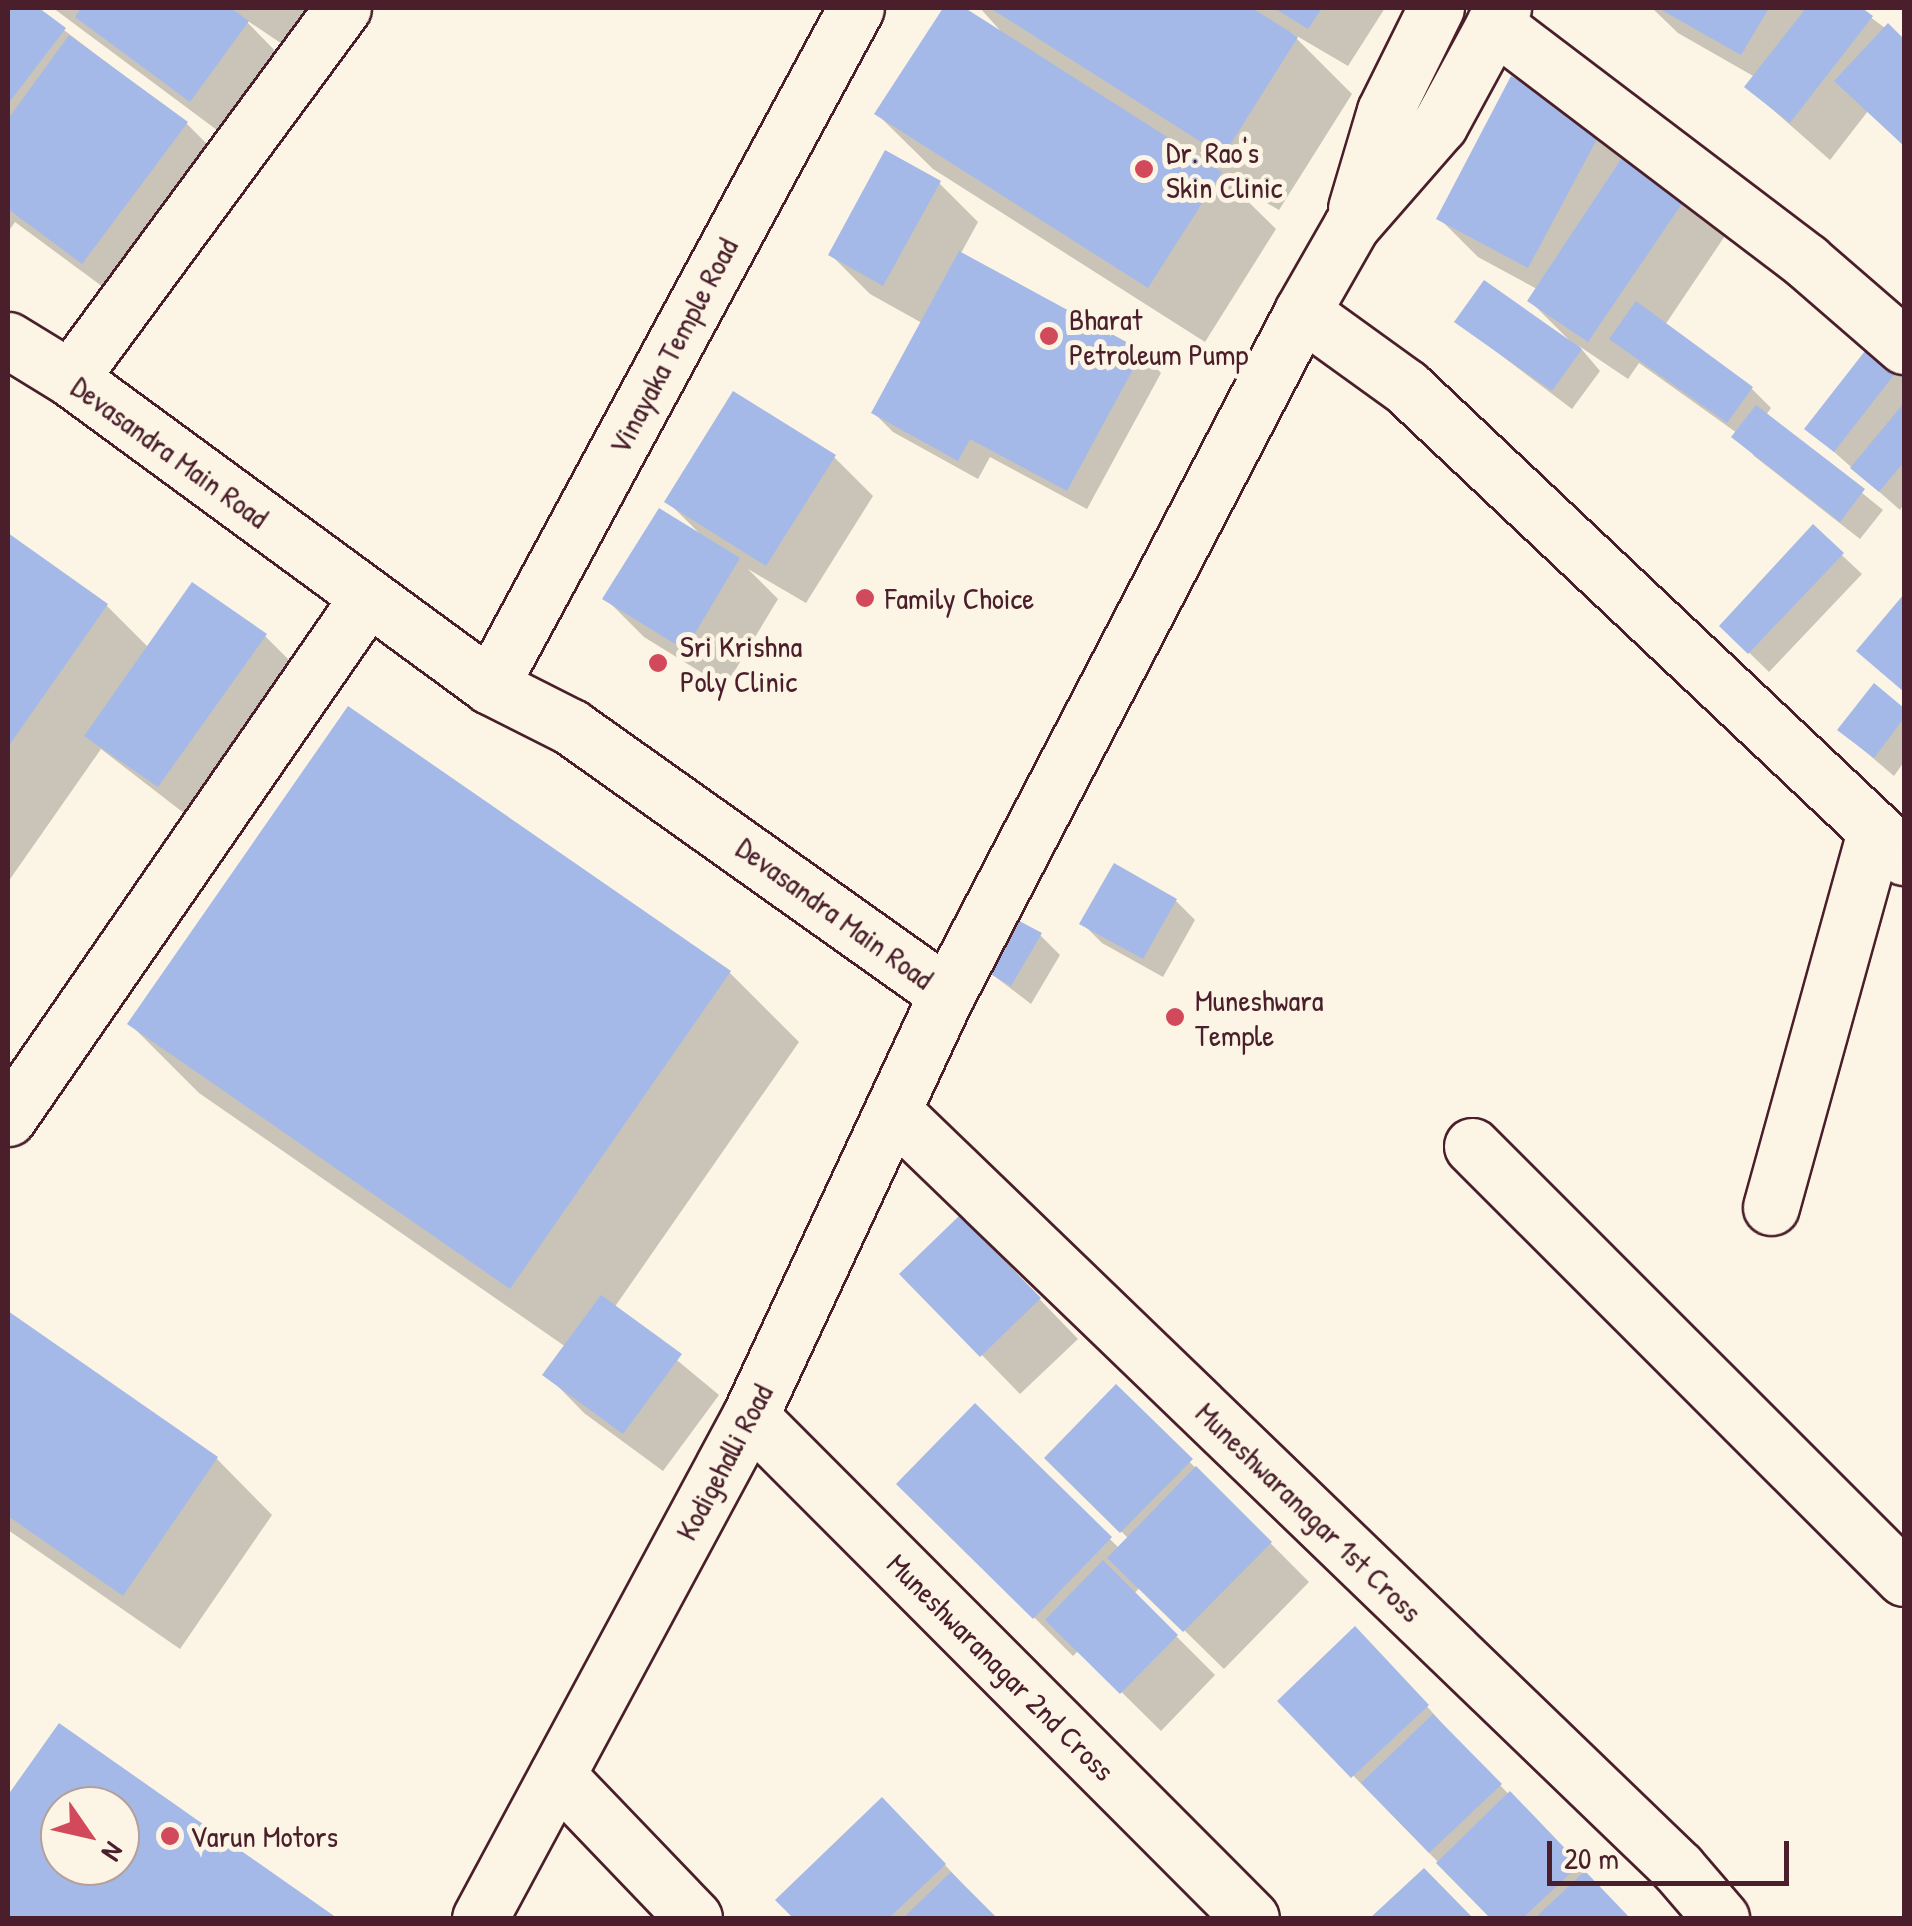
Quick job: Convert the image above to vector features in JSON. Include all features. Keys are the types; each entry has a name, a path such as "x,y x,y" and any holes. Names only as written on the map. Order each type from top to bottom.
{"street":[{"path":"70,378 342,8"},
{"name":"Vinayaka Temple Road","path":"490,686 856,8"},
{"name":"Devasandra Main Road","path":"1352,226 1385,111 1436,8"},
{"path":"1499,16 1806,261 1904,346"},
{"name":"Devasandra Main Road","path":"8,340 70,378 490,686 571,728 816,897 935,985 1352,226 1440,124 1499,16"},
{"path":"1302,312 1406,386 1890,844 1771,1207"},
{"path":"8,1118 368,597"},
{"name":"Kodigehalli Road","path":"480,1918 750,1416 893,1110 935,985"},
{"name":"Muneshwaranagar 1st Cross","path":"893,1110 1678,1868 1722,1918"},
{"path":"1472,1146 1904,1578"},
{"name":"Muneshwaranagar 2nd Cross","path":"750,1416 1252,1918"},
{"path":"557,1775 694,1918"}],"building":[{"path":"8,8 39,8 66,28 8,104"},
{"path":"81,8 231,8 249,21 190,102 75,17"},
{"path":"943,8 965,8 1222,172 1148,288 874,114"},
{"path":"990,8 1252,8 1298,37 1223,156"},
{"path":"1274,8 1322,8 1308,29"},
{"path":"1658,8 1769,8 1741,55"},
{"path":"1806,8 1862,8 1873,16 1790,123 1744,87"},
{"path":"1888,23 1904,39 1904,146 1834,81"},
{"path":"69,35 188,122 82,264 8,209 8,119"},
{"path":"1511,76 1604,126 1528,268 1436,219"},
{"path":"1635,138 1698,180 1588,342 1527,301"},
{"path":"885,150 941,181 883,286 828,255"},
{"path":"959,251 1143,351 1067,491 970,439 958,461 871,413"},
{"path":"1484,280 1582,349 1552,391 1454,322"},
{"path":"1636,301 1753,387 1727,423 1609,339"},
{"path":"1879,333 1904,362 1834,452 1804,429"},
{"path":"733,391 836,455 766,566 664,502"},
{"path":"1904,403 1904,462 1879,492 1850,468"},
{"path":"1756,405 1865,489 1840,522 1731,437"},
{"path":"659,508 740,558 685,650 602,599"},
{"path":"1813,524 1844,553 1748,654 1719,626"},
{"path":"8,533 108,604 8,747"},
{"path":"192,582 267,634 158,787 84,736"},
{"path":"1904,594 1904,692 1856,651"},
{"path":"1874,683 1904,708 1904,718 1874,758 1837,730"},
{"path":"348,706 731,971 510,1289 127,1024"},
{"path":"1114,863 1177,899 1143,959 1079,924"},
{"path":"1012,917 1042,933 1011,986 982,969"},
{"path":"960,1215 1041,1298 980,1357 899,1274"},
{"path":"601,1295 682,1354 623,1434 542,1375"},
{"path":"8,1311 218,1457 123,1596 8,1516"},
{"path":"1116,1384 1193,1459 1120,1533 1044,1458"},
{"path":"975,1403 1112,1537 1033,1619 896,1484"},
{"path":"1196,1466 1272,1542 1183,1632 1107,1558"},
{"path":"1103,1560 1178,1635 1120,1694 1045,1620"},
{"path":"1355,1626 1429,1705 1351,1778 1277,1701"},
{"path":"1433,1714 1502,1784 1429,1853 1361,1783"},
{"name":"Varun Motors","path":"59,1723 337,1918 8,1918 8,1795"},
{"path":"1510,1791 1580,1864 1523,1918 1490,1918 1436,1863"},
{"path":"882,1797 946,1864 889,1918 793,1918 775,1900"},
{"path":"1424,1868 1473,1918 1370,1918"},
{"path":"1585,1871 1630,1918 1535,1918"},
{"path":"951,1872 997,1918 903,1918"}],"place":[{"name":"Dr. Rao's Skin Clinic","path":"1144,169"},
{"name":"Bharat Petroleum Pump","path":"1049,336"},
{"name":"Family Choice","path":"865,598"},
{"name":"Sri Krishna Poly Clinic","path":"658,663"},
{"name":"Muneshwara Temple","path":"1175,1017"},
{"name":"Varun Motors","path":"170,1836"}]}
